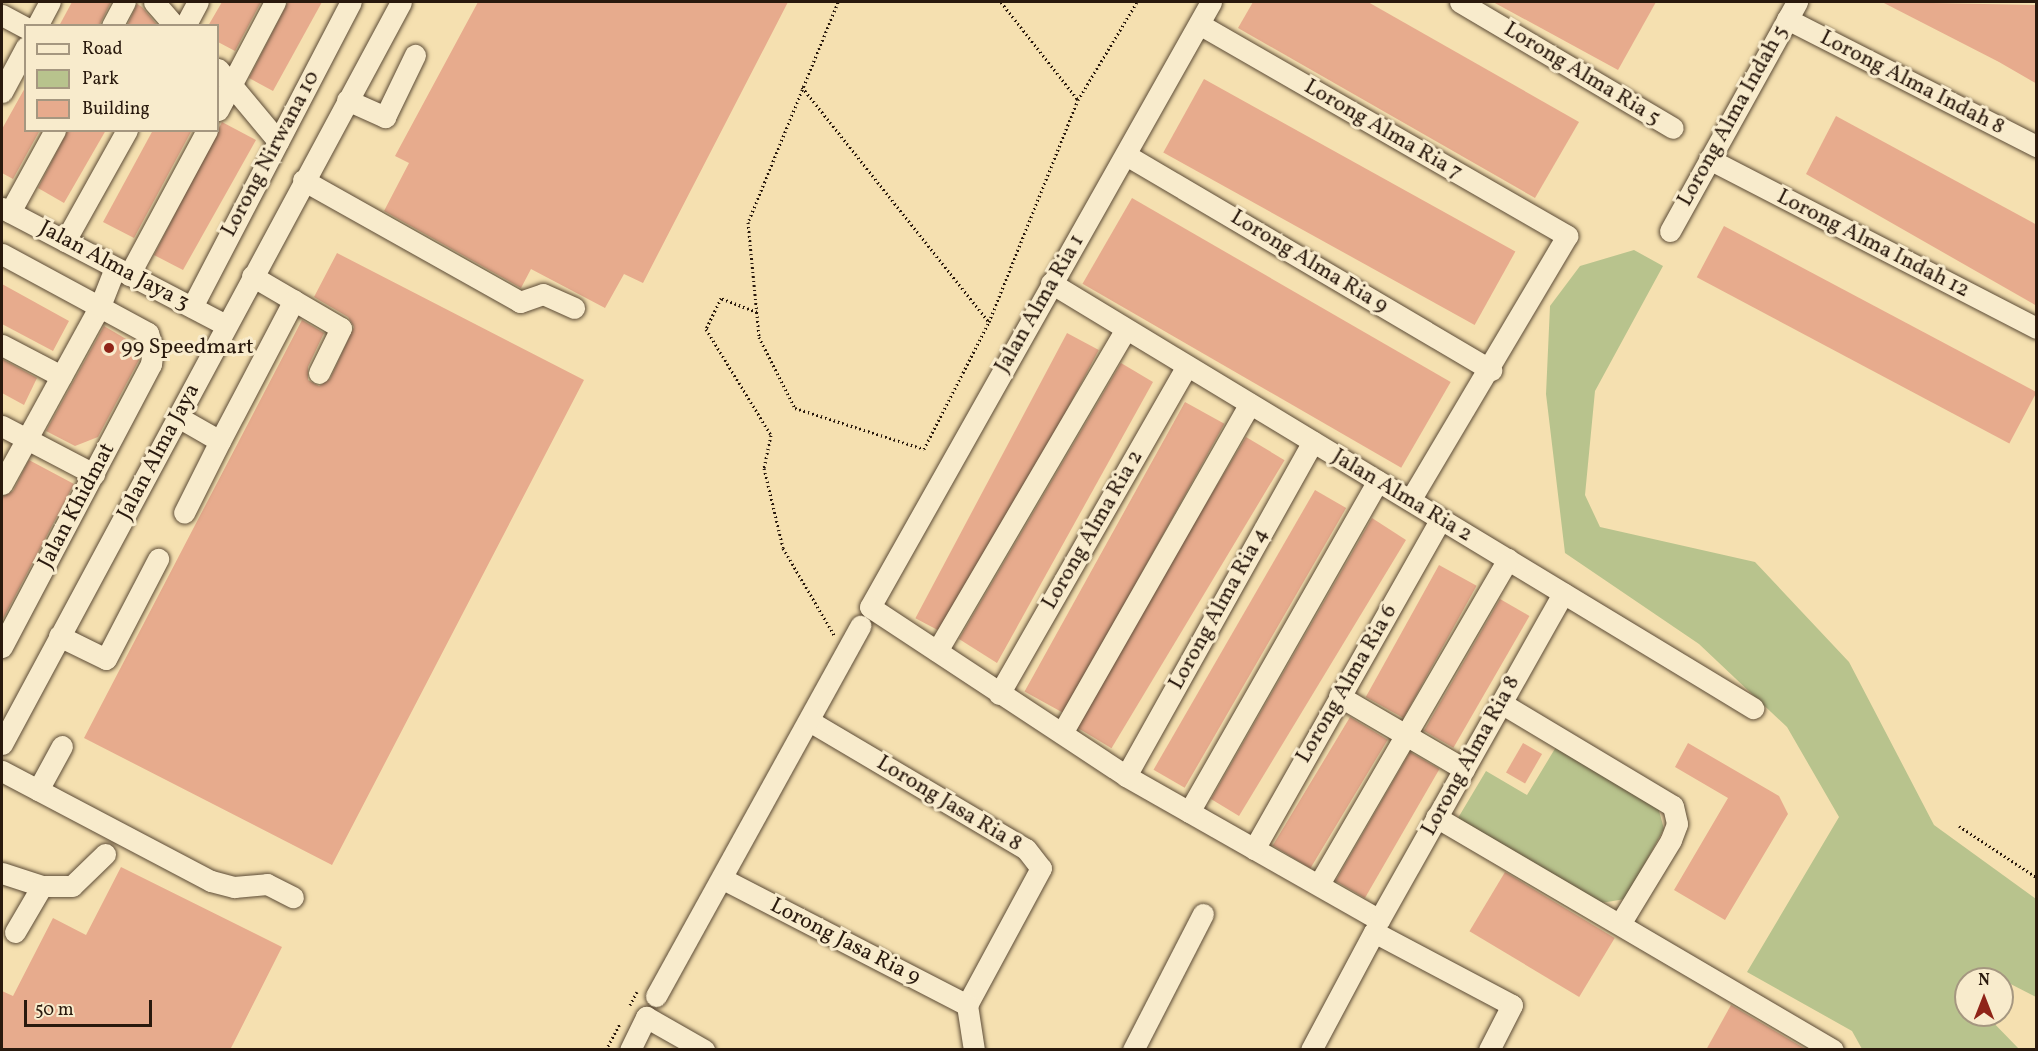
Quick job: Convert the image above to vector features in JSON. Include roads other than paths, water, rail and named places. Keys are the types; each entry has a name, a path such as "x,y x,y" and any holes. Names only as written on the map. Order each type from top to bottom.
{"street":[{"path":"38,24 50,2"},
{"path":"113,24 125,2"},
{"path":"154,2 173,24"},
{"path":"186,24 198,2"},
{"path":"219,105 225,76 275,2"},
{"name":"Lorong Nirwana 10","path":"192,307 351,2"},
{"name":"Jalan Alma Jaya","path":"2,744 303,180 401,2"},
{"name":"Jalan Alma Ria 1","path":"937,651 870,607 1211,2"},
{"name":"Lorong Alma Ria 5","path":"1460,2 1672,128"},
{"name":"Lorong Alma Indah 8","path":"1792,10 2037,146"},
{"name":"Lorong Alma Indah 5","path":"1670,231 1792,10"},
{"path":"2,15 24,27"},
{"name":"Lorong Alma Ria 7","path":"1199,24 1567,236 1491,370"},
{"path":"2,90 24,51"},
{"path":"347,100 385,117 415,55"},
{"path":"225,76 278,141"},
{"path":"6,210 54,132"},
{"path":"65,241 126,132"},
{"path":"2,484 25,438 100,306 206,132"},
{"name":"Lorong Alma Ria 9","path":"1126,155 1491,370"},
{"name":"Lorong Alma Indah 12","path":"1708,159 2037,328"},
{"path":"303,180 519,302 543,294 574,308"},
{"name":"Jalan Alma Jaya 3","path":"6,210 226,325"},
{"name":"Jalan Alma Jaya 3","path":"2,254 148,333 151,364"},
{"path":"252,276 341,328 319,373"},
{"name":"Jalan Alma Ria 2","path":"1051,284 1753,708"},
{"path":"184,513 294,300"},
{"path":"1126,329 937,651 1126,776 1319,884 1376,926 1512,1005 1489,1050"},
{"path":"2,345 61,376"},
{"name":"Jalan Khidmat","path":"4,637 94,474 151,364"},
{"name":"Lorong Alma Ria 2","path":"999,694 1187,366"},
{"path":"1410,500 1491,370"},
{"path":"1062,734 1250,404"},
{"path":"178,417 220,441"},
{"path":"2,426 94,474"},
{"name":"Lorong Alma Ria 4","path":"1126,776 1313,442"},
{"path":"1189,812 1378,481"},
{"name":"Lorong Alma Ria 6","path":"1254,849 1441,519"},
{"path":"59,636 106,658 158,559"},
{"path":"1319,884 1404,734 1508,559"},
{"name":"Lorong Alma Ria 8","path":"1311,1050 1436,817 1563,593"},
{"path":"648,992 723,879 811,722 860,626"},
{"path":"1339,696 1464,769"},
{"path":"1501,703 1673,806 1677,824 1671,840 1620,924"},
{"name":"Lorong Jasa Ria 8","path":"811,722 1026,849 1041,868 967,1005"},
{"path":"38,790 63,746"},
{"path":"2,771 211,881 234,887 267,884 293,897"},
{"path":"1436,817 1833,1050"},
{"path":"2,873 42,886 72,886 105,854"},
{"name":"Lorong Jasa Ria 9","path":"723,879 967,1005"},
{"path":"15,932 42,886"},
{"path":"1133,1050 1203,914"},
{"path":"967,1005 974,1050"},
{"path":"630,1050 637,1013 704,1050"}],"place":[{"name":"99 Speedmart","path":"109,348"}]}
